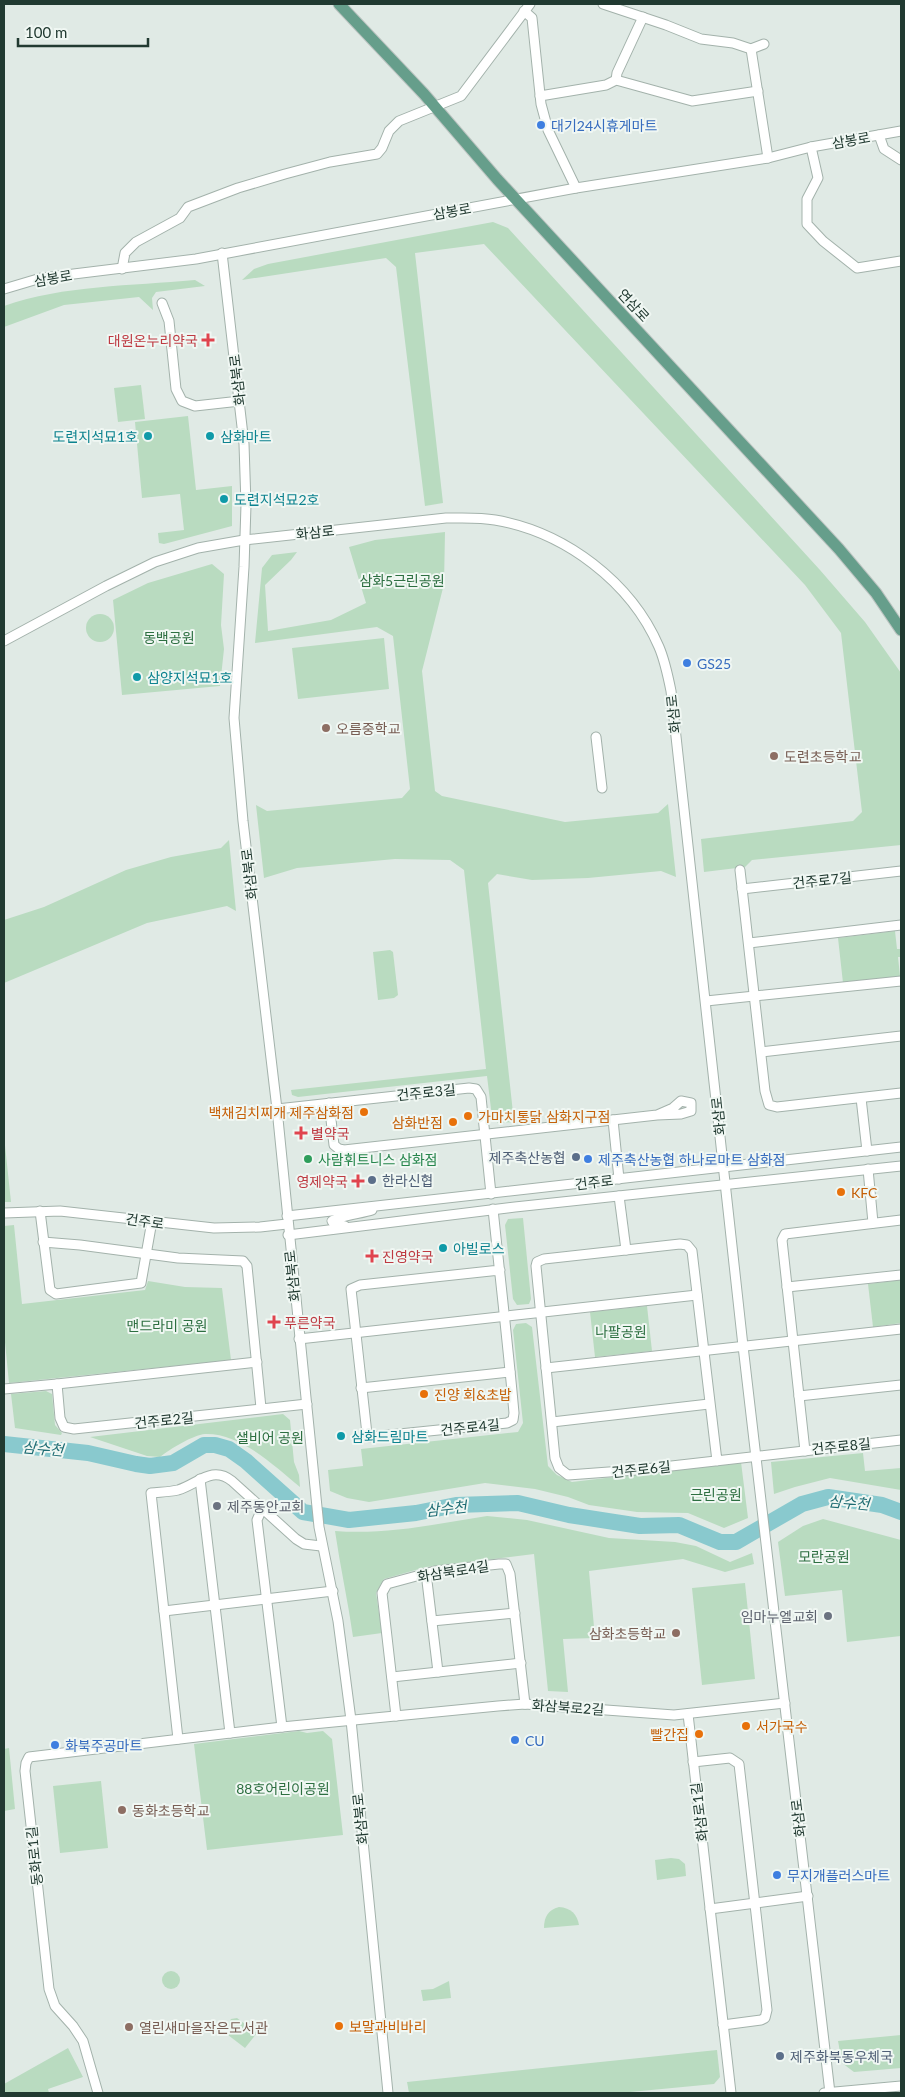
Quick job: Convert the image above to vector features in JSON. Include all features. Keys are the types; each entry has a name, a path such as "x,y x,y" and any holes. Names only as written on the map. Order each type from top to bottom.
{"main road":[{"name":"연삼로","path":"340,4 424,94 516,199 839,549 876,593 901,629"}],"street":[{"path":"604,4 701,39 733,43 751,49 764,44"},
{"path":"122,269 125,253 136,242 180,218 188,207 238,188 285,174 330,162 377,154 382,148 389,131 399,121 461,96 527,7 532,18 540,96 548,130 576,188"},
{"path":"616,80 617,72 643,17"},
{"path":"751,49 768,158"},
{"path":"540,96 606,85 616,80 692,101 758,92"},
{"name":"삼봉로","path":"4,289 41,278 196,259 576,188 768,158 812,147 901,131"},
{"path":"879,135 884,149 901,160"},
{"path":"812,147 818,178 808,199 807,224 823,241 857,268 901,261"},
{"name":"화삼북로","path":"222,253 240,402 246,488 244,567 235,735 247,863 277,1109 318,1527 333,1591 350,1720 388,2093"},
{"path":"162,304 169,321 176,389 182,401 195,406 240,402"},
{"name":"화삼로","path":"4,641 155,562 198,548 244,540 446,518 473,517 497,520 530,529 553,539 594,564 618,585 646,622 665,664 671,691 743,1346 830,2093"},
{"path":"596,737 602,788"},
{"path":"740,870 767,1102 771,1106 901,1093"},
{"name":"건주로7길","path":"742,889 901,871"},
{"path":"748,943 901,925"},
{"path":"706,1001 901,981"},
{"path":"761,1052 901,1036"},
{"name":"건주로3길","path":"277,1109 473,1088 480,1093 491,1194"},
{"path":"860,1098 867,1152"},
{"path":"329,1103 334,1145 339,1149 657,1115"},
{"path":"613,1120 619,1179"},
{"name":"건주로","path":"4,1212 78,1212 186,1226 228,1229 389,1205 901,1148"},
{"name":"건주로","path":"288,1235 493,1209 901,1166"},
{"path":"868,1169 873,1223"},
{"path":"619,1196 626,1250"},
{"path":"354,1227 338,1225 332,1221 336,1218 354,1216 389,1205"},
{"name":"건주로4길","path":"493,1209 500,1270 505,1317 514,1413 511,1422 376,1437 370,1437 366,1434 351,1289 355,1286 500,1270"},
{"path":"40,1211 50,1290 56,1294 138,1284 142,1279 152,1221"},
{"name":"건주로8길","path":"901,1220 785,1234 782,1240 805,1451 901,1440"},
{"path":"43,1242 194,1259 243,1261 247,1266 261,1408"},
{"name":"건주로6길","path":"687,1244 692,1251 717,1461 572,1476 564,1473 557,1464 536,1266 540,1260 626,1250 687,1244"},
{"path":"787,1286 901,1274"},
{"path":"299,1338 697,1295"},
{"path":"546,1368 901,1329"},
{"path":"4,1389 257,1362"},
{"path":"361,1388 510,1372"},
{"name":"건주로2길","path":"57,1384 61,1422 64,1427 70,1429 307,1404"},
{"path":"799,1396 901,1385"},
{"path":"552,1422 710,1404"},
{"path":"717,1461 805,1451"},
{"path":"178,1739 151,1493 179,1489 214,1474 227,1476 300,1542 321,1546"},
{"path":"200,1479 230,1733"},
{"path":"262,1509 257,1520 282,1726"},
{"name":"화삼북로4길","path":"396,1716 382,1593 383,1588 387,1584 426,1573 506,1564 510,1574 525,1704"},
{"path":"426,1573 438,1672"},
{"path":"164,1611 333,1591"},
{"path":"432,1622 515,1613"},
{"path":"392,1677 520,1663"},
{"name":"화삼북로2길","path":"350,1720 525,1704 688,1714 785,1703"},
{"name":"화삼로1길","path":"688,1714 731,2093"},
{"name":"동화로1길","path":"98,2093 83,2041 73,2026 55,2006 49,1989 26,1763 29,1757 282,1726 350,1720"},
{"path":"693,1762 730,1758 739,1764 755,1904 767,2010 765,2018 723,2025"},
{"path":"710,1909 808,1896"},
{"path":"824,2093 901,2086"}],"green space":[{"path":"493,222 508,228 820,570 865,622 901,673 901,845 752,860 745,867 704,872 701,839 853,821 862,812 841,633 805,585 484,244 415,253 443,503 425,506 396,267 386,258 242,280 254,269 268,264"},
{"path":"195,280 205,286 156,292 152,298 153,310 139,297 64,305 4,327 4,306 27,299 98,287"},
{"path":"141,385 145,419 118,422 114,388"},
{"path":"188,416 196,490 232,486 232,526 164,544 159,543 158,533 184,530 180,494 142,498 135,422"},
{"name":"삼화5근린공원","path":"445,532 444,584 422,671 435,791 442,796 565,822 658,813 668,804 676,877 661,871 588,878 532,880 497,874 488,883 514,1122 498,1123 492,1117 487,1076 298,1097 292,1095 291,1090 486,1069 464,870 450,860 395,859 297,868 264,878 256,805 267,811 402,798 410,789 393,636 377,627 255,643 262,568 272,555 297,552 265,585 268,631 331,620 366,603 349,547 375,540"},
{"name":"동백공원","path":"212,564 224,574 221,625 224,649 220,686 122,695 113,600 148,583"},
{"path":"100,614 110,618 114,628 110,638 100,642 90,638 86,628 90,618"},
{"path":"384,638 389,689 298,699 292,648"},
{"path":"229,840 236,911 227,906 147,923 4,983 4,920 44,907 126,870 171,857 221,848"},
{"path":"895,931 897,949 901,949 901,957 898,957 900,976 843,983 838,938"},
{"path":"390,950 393,952 398,995 394,998 378,1000 373,952"},
{"path":"4,1136 11,1202 4,1202"},
{"path":"523,1218 531,1299 529,1304 517,1305 513,1299 505,1225 508,1219"},
{"name":"맨드라미 공원","path":"14,1225 22,1304 145,1290 148,1281 185,1287 222,1288 231,1360 9,1383 4,1332 4,1226"},
{"path":"901,1280 901,1323 873,1327 868,1284"},
{"name":"나팔공원","path":"647,1306 652,1351 595,1357 590,1312"},
{"name":"근린공원","path":"526,1323 532,1327 548,1466 557,1475 572,1482 741,1462 748,1518 724,1528 688,1513 637,1512 589,1505 568,1497 535,1489 485,1483 369,1502 347,1498 330,1491 328,1470 363,1466 361,1449 518,1432 523,1423 513,1330 516,1324"},
{"path":"46,1391 52,1394 55,1425 62,1433 61,1435 15,1428 11,1394"},
{"name":"샐비어 공원","path":"283,1414 290,1420 294,1462 299,1475 300,1487 256,1452 231,1439 218,1435 205,1434 194,1437 175,1446 160,1457 147,1456 90,1437"},
{"path":"863,1453 865,1471 901,1468 901,1490 830,1478 774,1494 771,1462"},
{"path":"487,1516 527,1520 609,1538 675,1542 696,1546 730,1562 752,1553 754,1564 725,1572 683,1559 589,1571 595,1638 563,1639 568,1692 548,1691 534,1554 426,1567 384,1579 376,1593 382,1633 353,1637 335,1531 392,1530"},
{"name":"모란공원","path":"823,1519 901,1540 901,1636 847,1642 842,1590 785,1596 778,1542 803,1526"},
{"path":"745,1583 755,1679 702,1685 692,1588"},
{"name":"88호어린이공원","path":"299,1731 307,1733 323,1731 332,1739 343,1835 207,1850 194,1744"},
{"path":"9,1748 15,1809 4,1811 4,1749"},
{"path":"101,1781 108,1848 60,1853 53,1786"},
{"path":"679,1859 685,1864 686,1876 657,1880 655,1860"},
{"path":"559,1907 573,1912 579,1925 544,1928 547,1914"},
{"path":"167,1971 175,1971 180,1976 178,1987 167,1989 162,1984 162,1976"},
{"path":"449,1981 451,1998 423,2001 421,1990 433,1989"},
{"path":"237,2018 257,2033 245,2048 228,2035 226,2027 231,2019"},
{"path":"901,2035 901,2068 854,2072 842,2063 838,2041"},
{"path":"68,2048 83,2077 48,2089 49,2093 4,2093 4,2084"},
{"path":"717,2050 720,2077 714,2084 620,2093 409,2093 407,2082"}],"waterway":[{"name":"삼수천","path":"4,1444 88,1453 150,1466 173,1463 204,1445 215,1445 229,1449 246,1461 303,1512 349,1520 416,1513 456,1505 518,1503 569,1515 640,1526 679,1525 720,1542 736,1542 802,1504 828,1497 882,1505 901,1512"}],"place":[{"name":"대기24시휴게마트","path":"541,125"},
{"name":"대원온누리약국","path":"208,340"},
{"name":"도련지석묘1호","path":"148,436"},
{"name":"삼화마트","path":"210,436"},
{"name":"도련지석묘2호","path":"224,499"},
{"name":"GS25","path":"687,663"},
{"name":"삼양지석묘1호","path":"137,677"},
{"name":"오름중학교","path":"326,728"},
{"name":"도련초등학교","path":"774,756"},
{"name":"백채김치찌개 제주삼화점","path":"364,1112"},
{"name":"가마치통닭 삼화지구점","path":"468,1116"},
{"name":"삼화반점","path":"453,1122"},
{"name":"별약국","path":"301,1133"},
{"name":"제주축산농협","path":"576,1157"},
{"name":"사람휘트니스 삼화점","path":"308,1159"},
{"name":"제주축산농협 하나로마트 삼화점","path":"588,1159"},
{"name":"한라신협","path":"372,1180"},
{"name":"영제약국","path":"358,1181"},
{"name":"KFC","path":"841,1192"},
{"name":"아빌로스","path":"443,1248"},
{"name":"진영약국","path":"372,1256"},
{"name":"푸른약국","path":"274,1322"},
{"name":"진양 회&초밥","path":"424,1394"},
{"name":"삼화드림마트","path":"341,1436"},
{"name":"제주동안교회","path":"217,1506"},
{"name":"임마누엘교회","path":"828,1616"},
{"name":"삼화초등학교","path":"676,1633"},
{"name":"서가국수","path":"746,1726"},
{"name":"빨간집","path":"699,1734"},
{"name":"CU","path":"515,1740"},
{"name":"화북주공마트","path":"55,1745"},
{"name":"동화초등학교","path":"122,1810"},
{"name":"무지개플러스마트","path":"777,1875"},
{"name":"보말과비바리","path":"339,2026"},
{"name":"열린새마을작은도서관","path":"129,2027"},
{"name":"제주화북동우체국","path":"780,2056"}]}
